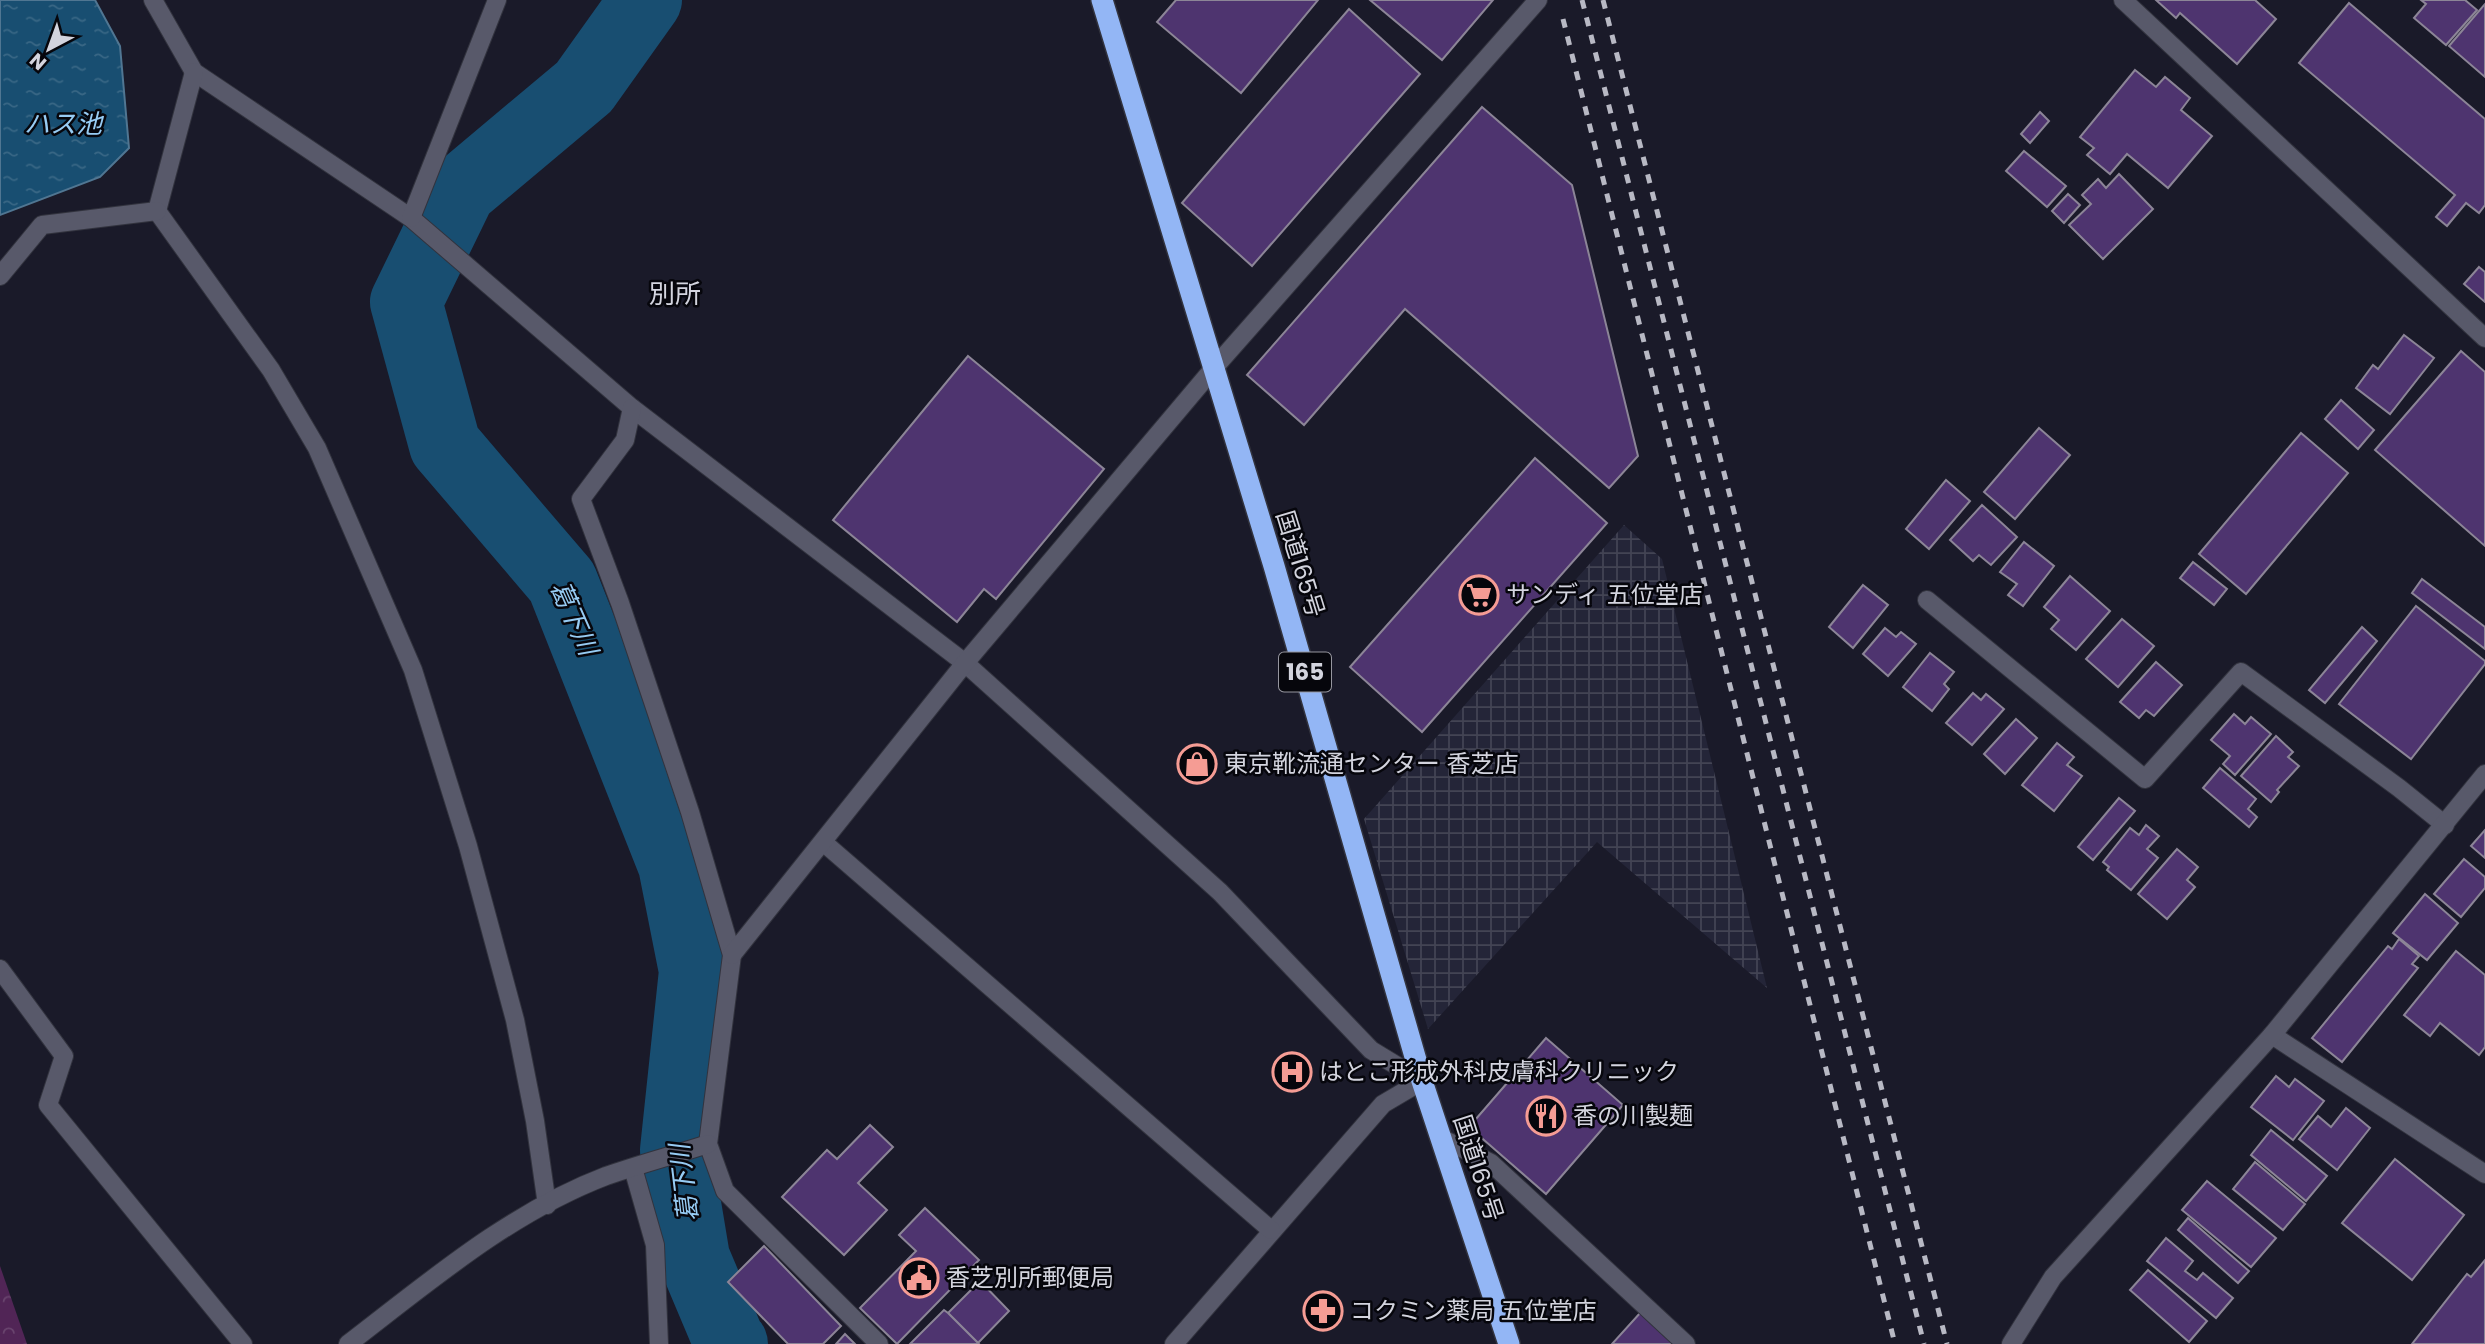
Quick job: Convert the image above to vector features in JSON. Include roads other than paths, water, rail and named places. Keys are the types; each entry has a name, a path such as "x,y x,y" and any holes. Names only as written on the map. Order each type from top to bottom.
{"highway":[{"name":"国道165号","path":"1102,0 1274,566 1422,1081 1509,1344"}],"street":[{"path":"153,0 194,72 411,218 632,408 965,663 1220,892 1371,1050 1422,1081 1383,1104 1174,1344"},
{"path":"411,218 497,0"},
{"path":"732,956 965,663 1213,369 1538,0"},
{"path":"2123,0 2485,338"},
{"path":"157,211 194,72"},
{"path":"0,276 43,225 157,211"},
{"path":"157,211 271,370 317,448 413,670 468,846 515,1020 535,1121 547,1205"},
{"path":"632,408 625,440 580,499 620,603 690,812 732,956 708,1144 725,1191 879,1344"},
{"path":"1927,600 2145,779 2241,672 2445,825"},
{"path":"2011,1344 2053,1277 2272,1035 2485,774"},
{"path":"823,842 1271,1230"},
{"path":"0,969 64,1056 48,1105 243,1344"},
{"path":"2272,1035 2485,1174"},
{"path":"1441,1138 1491,1163 1686,1344"},
{"path":"348,1344 475,1246 547,1205 605,1177 708,1144"},
{"path":"633,1168 655,1245 659,1344"}],"water":[{"name":"ハス池","path":"0,0 95,0 120,46 129,148 100,177 0,215"}],"waterway":[{"name":"葛下川","path":"646,0 584,87 460,191 406,302 445,445 562,582 674,865 695,971 676,1150 694,1258 732,1344"}],"railway":[{"path":"1582,0 1924,1344"},
{"path":"1603,0 1947,1344"},
{"path":"1563,19 1895,1344"}],"place":[{"name":"サンディ 五位堂店","path":"1479,595"},
{"name":"東京靴流通センター 香芝店","path":"1197,764"},
{"name":"はとこ形成外科皮膚科クリニック","path":"1292,1072"},
{"name":"香の川製麺","path":"1546,1116"},
{"name":"香芝別所郵便局","path":"919,1278"},
{"name":"コクミン薬局 五位堂店","path":"1323,1311"}],"district":[{"name":"別所","path":"675,294"}]}
